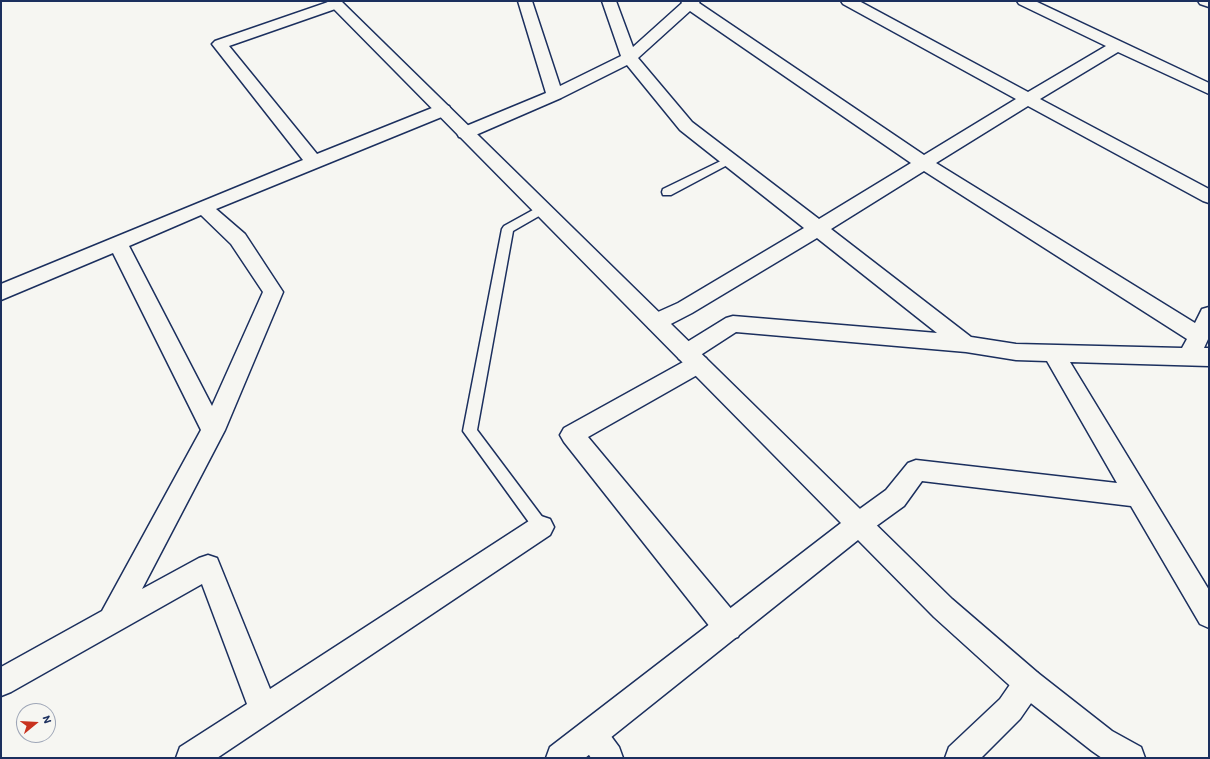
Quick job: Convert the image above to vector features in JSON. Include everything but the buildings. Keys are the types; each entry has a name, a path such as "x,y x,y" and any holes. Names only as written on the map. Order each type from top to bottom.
{"street":[{"path":"525,1 555,95"},
{"path":"608,1 629,58 686,126 819,228 966,344"},
{"path":"848,1 1209,197"},
{"path":"1024,1 1209,89"},
{"path":"1205,1 1209,3"},
{"path":"466,133 555,95 629,58 690,2 923,163 1199,336"},
{"path":"314,162 220,44 335,3 943,608 1028,683 1102,740 1130,758"},
{"path":"656,322 685,308 819,228 923,163 1117,46"},
{"path":"1,292 443,110"},
{"path":"112,620 213,430 273,292 238,239 203,208"},
{"path":"118,244 213,430"},
{"path":"728,627 572,435 692,359 733,324 966,344 1016,352 1199,357 1199,336 1209,315"},
{"path":"1053,353 1209,615"},
{"path":"561,758 894,498 916,470 1138,496"},
{"path":"191,758 541,527"},
{"path":"1,682 208,567 264,710"},
{"path":"960,758 1010,709 1028,683"},
{"path":"592,734 608,758"}],"lane":[{"path":"666,192 730,160"},
{"path":"541,527 470,431 508,229 542,209"}]}
